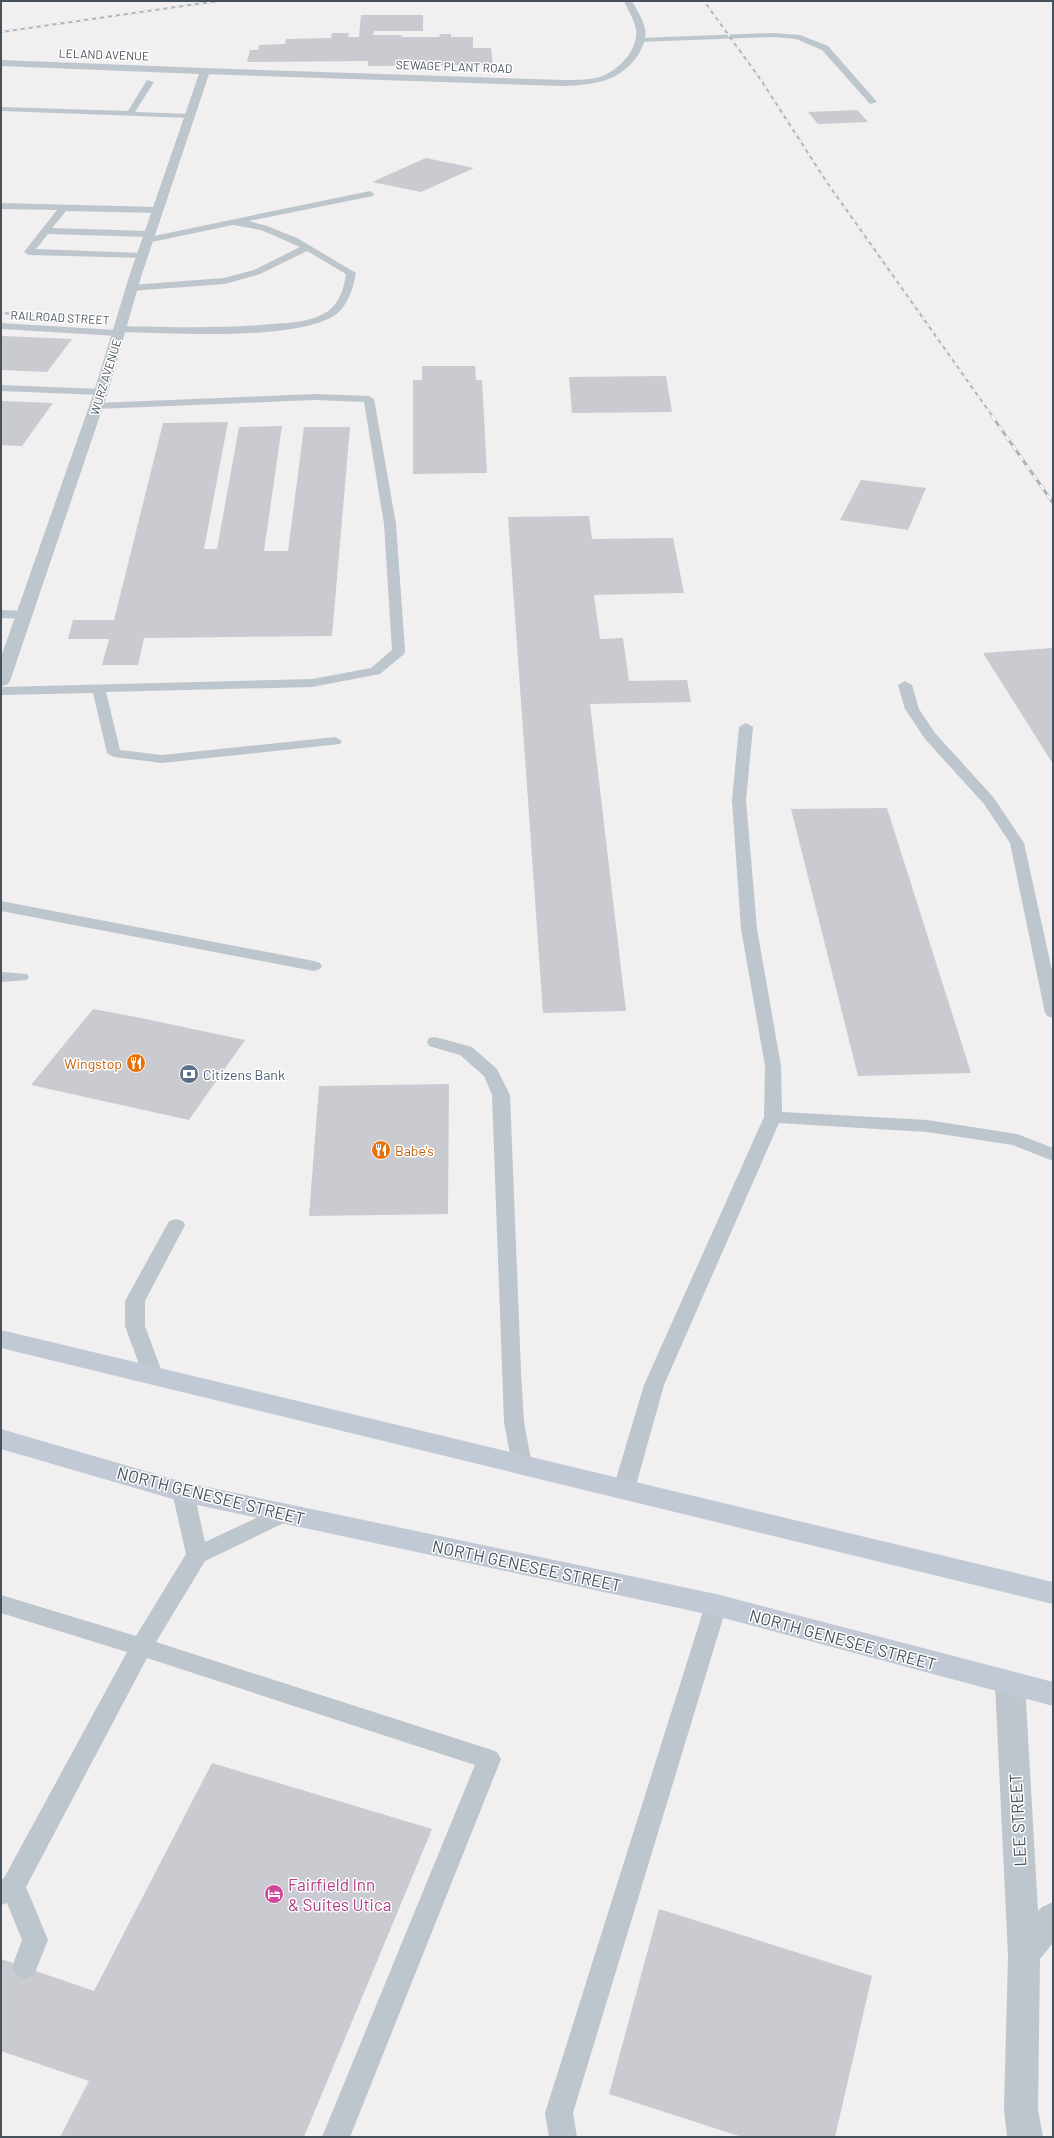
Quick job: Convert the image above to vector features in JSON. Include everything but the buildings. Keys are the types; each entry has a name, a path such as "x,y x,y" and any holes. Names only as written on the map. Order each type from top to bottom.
{"main road":[{"path":"1,1338 522,1466 624,1489 1053,1593"},
{"name":"NORTH GENESEE STREET","path":"1,1439 183,1492 716,1605 1010,1684 1053,1694"},
{"path":"1010,1684 1053,1703"}],"street":[{"name":"SEWAGE PLANT ROAD","path":"205,71 585,82 600,79 622,70 639,48 641,30 638,18 628,1"},
{"name":"LELAND AVENUE","path":"1,63 205,71"},
{"name":"WURZ AVENUE","path":"1,681 5,660 24,615 101,392 131,288 205,71"},
{"name":"LEE STREET","path":"1010,1684 1024,1955 1021,2109 1025,2137"},
{"path":"1024,1955 1053,1917"}],"lane":[{"path":"640,40 773,35 797,37 825,48 873,102"},
{"path":"130,114 150,82"},
{"path":"1,110 189,116"},
{"path":"46,231 148,237 233,222 370,194"},
{"path":"1,206 158,210"},
{"path":"64,208 30,252 142,256"},
{"path":"233,222 242,223 293,239 306,246"},
{"path":"131,288 225,281 257,272 306,246"},
{"name":"RAILROAD STREET","path":"1,326 119,331 250,328 316,321 330,315 342,302 349,289 351,273 306,246"},
{"path":"1,388 101,392"},
{"path":"1,691 99,690 312,683 375,671 399,651 390,524 369,399 315,397 96,406"},
{"path":"1,614 24,615"},
{"path":"905,685 912,708 930,736 989,801 1017,844 1053,1013"},
{"path":"99,690 114,753 162,759 335,741"},
{"path":"624,1489 654,1385 773,1117 773,1066 749,929 739,800 746,726"},
{"path":"1,906 314,966"},
{"path":"1,977 21,977"},
{"path":"435,1042 466,1051 491,1073 501,1095 511,1371 514,1422 522,1466"},
{"path":"773,1117 927,1126 1017,1140 1053,1155"},
{"path":"152,1375 135,1326 135,1301 176,1226"},
{"path":"183,1492 197,1555"},
{"path":"25,1967 35,1940 7,1890 141,1646 197,1555 282,1514"},
{"path":"1,1604 141,1646 489,1759 336,2137"},
{"path":"563,2137 559,2113 716,1605"}],"railway":[{"path":"1,32 218,1"},
{"path":"704,1 761,80 826,181 993,417"},
{"path":"1,313 87,318"},
{"path":"992,416 1053,503"}],"place":[{"name":"Wingstop","path":"136,1063"},
{"name":"Citizens Bank","path":"189,1074"},
{"name":"Babe's","path":"381,1150"},
{"name":"Fairfield Inn & Suites Utica","path":"274,1894"}]}
